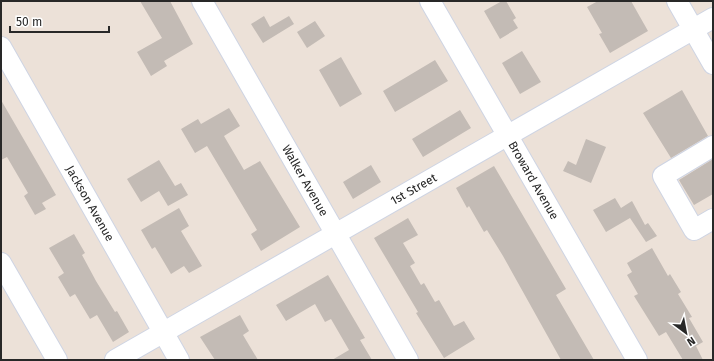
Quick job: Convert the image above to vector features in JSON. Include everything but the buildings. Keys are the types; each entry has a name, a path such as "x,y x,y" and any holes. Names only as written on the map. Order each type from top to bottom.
{"street":[{"name":"Walker Avenue","path":"202,1 408,360"},
{"name":"Broward Avenue","path":"430,1 637,360"},
{"path":"677,1 713,64"},
{"name":"1st Street","path":"115,360 713,18"},
{"name":"Jackson Avenue","path":"1,47 179,360"},
{"path":"713,146 663,176 694,230 713,219"},
{"path":"1,263 57,360"}]}
